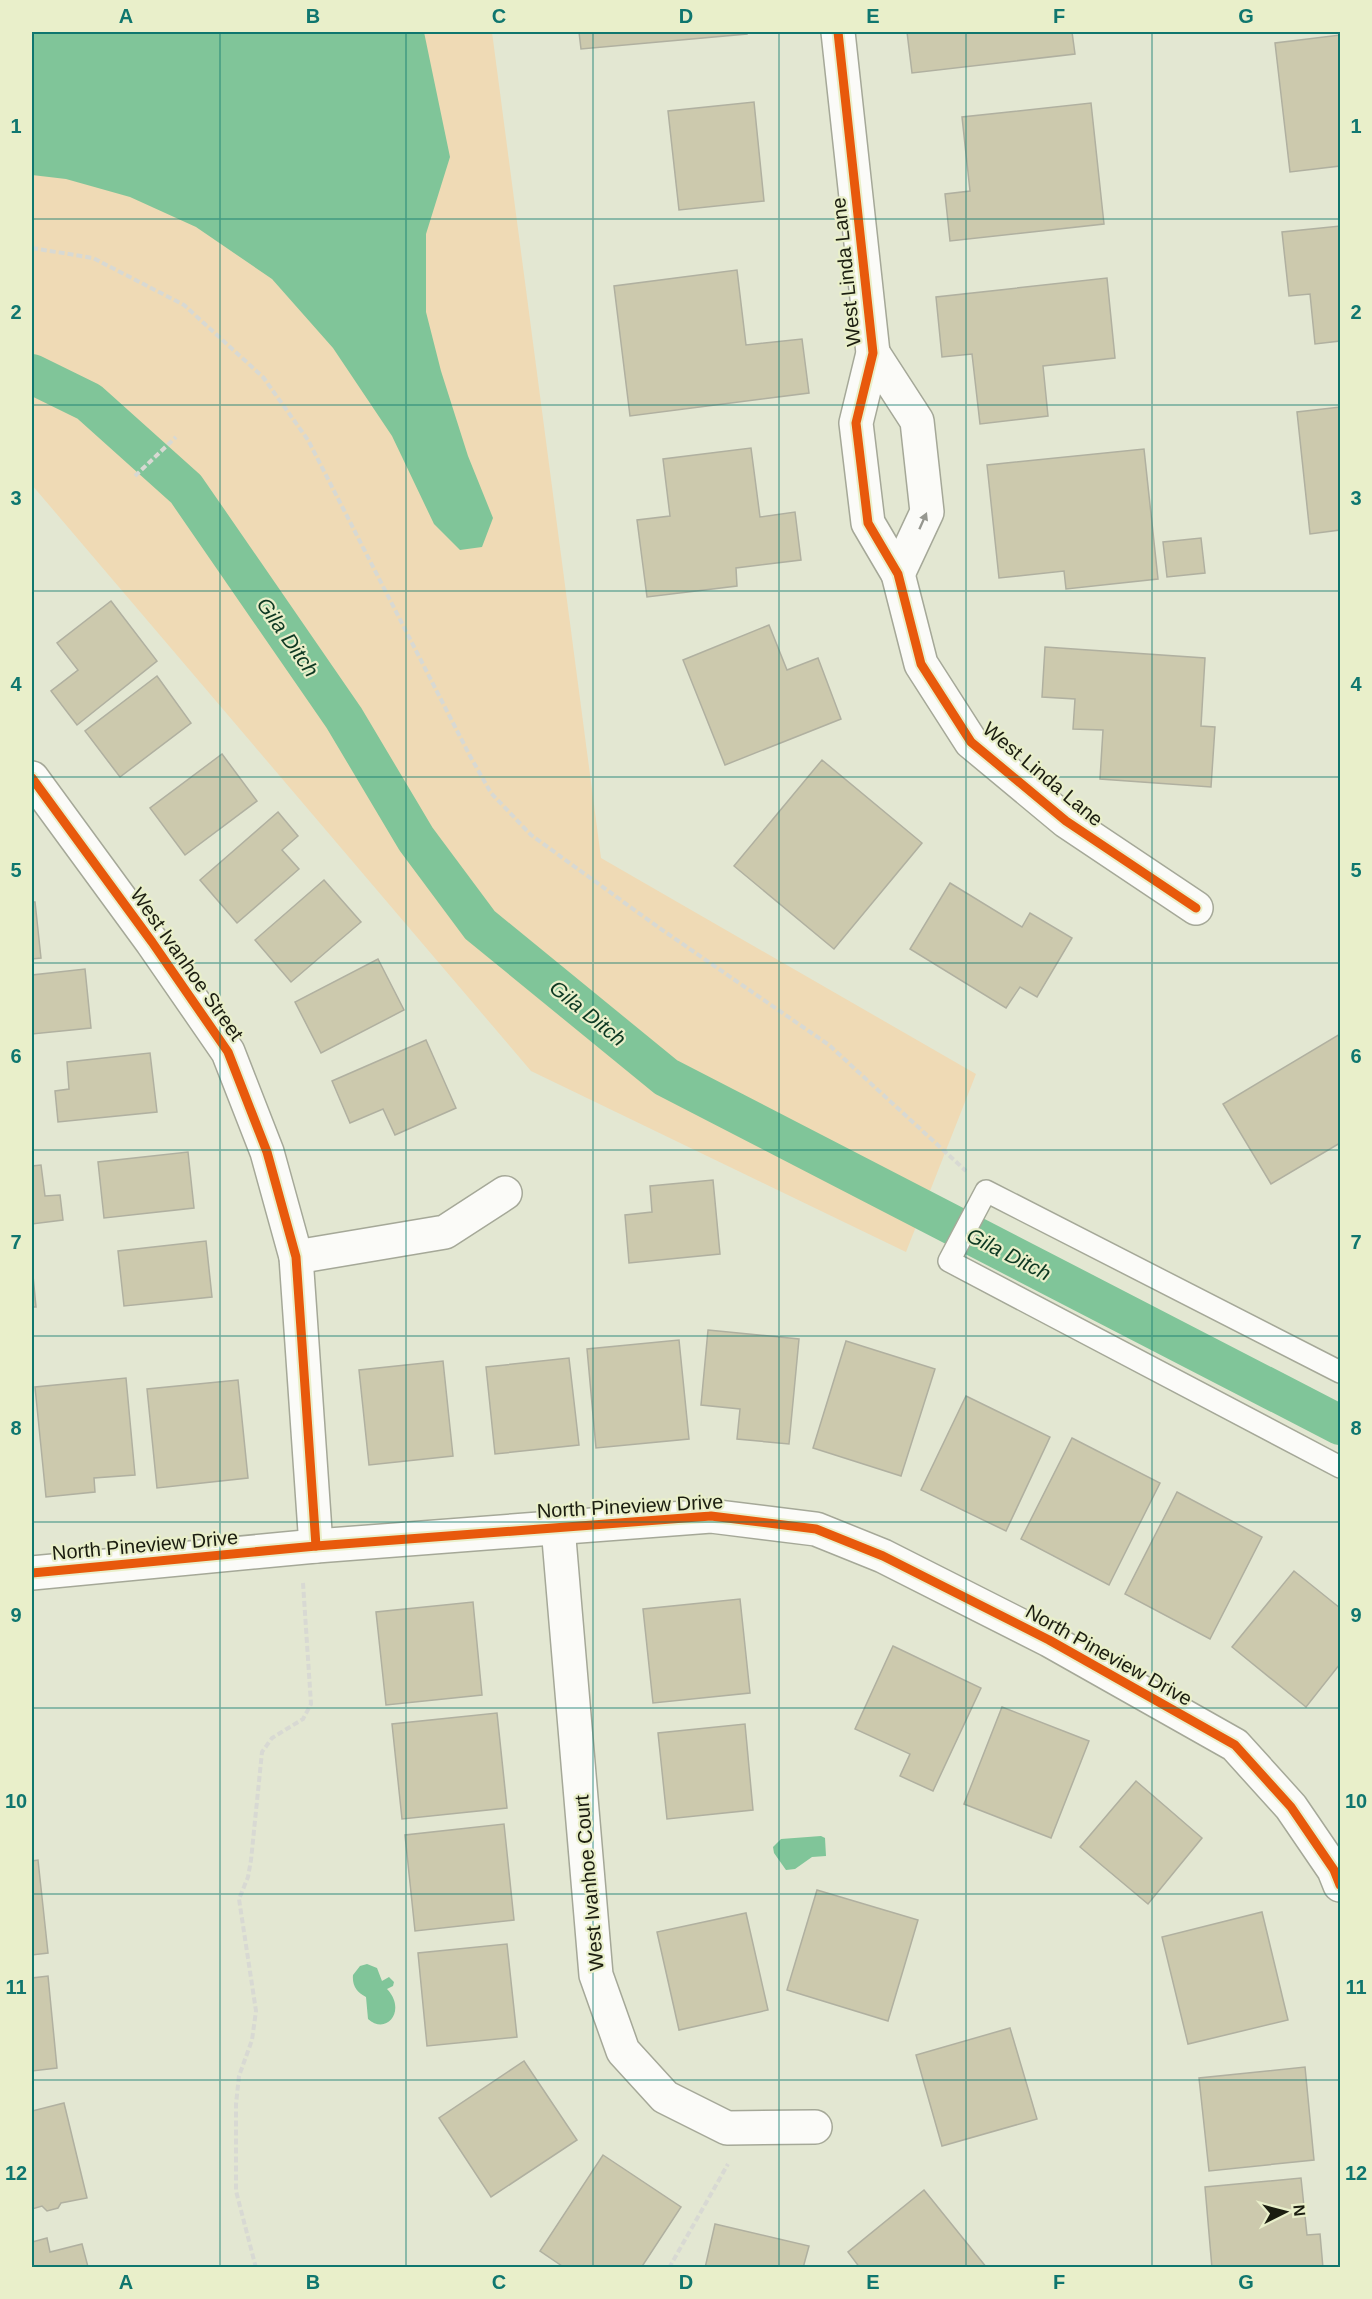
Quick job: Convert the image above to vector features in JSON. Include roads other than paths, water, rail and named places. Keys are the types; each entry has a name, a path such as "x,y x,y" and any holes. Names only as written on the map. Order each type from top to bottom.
{"street":[{"name":"West Linda Lane","path":"838,32 873,353 856,423 868,523 898,574 921,664 971,742 1066,821 1196,908"},
{"name":"West Linda Lane","path":"873,353 917,421 927,512 898,574"},
{"name":"West Ivanhoe Street","path":"32,778 152,942 228,1052 267,1152 296,1257 308,1547"},
{"path":"296,1257 445,1232 505,1193"},
{"name":"North Pineview Drive","path":"32,1573 308,1547 711,1516 816,1529 883,1556 1049,1641 1235,1745 1291,1807 1337,1877"},
{"name":"West Ivanhoe Court","path":"558,1527 596,1975 623,2051 664,2097 727,2128 815,2127"}],"lane":[{"path":"1341,1372 987,1191 949,1261 1341,1467"}],"waterway":[{"name":"Gila Ditch","path":"32,374 89,402 186,489 344,718 416,839 480,925 666,1077 1340,1425"}]}
